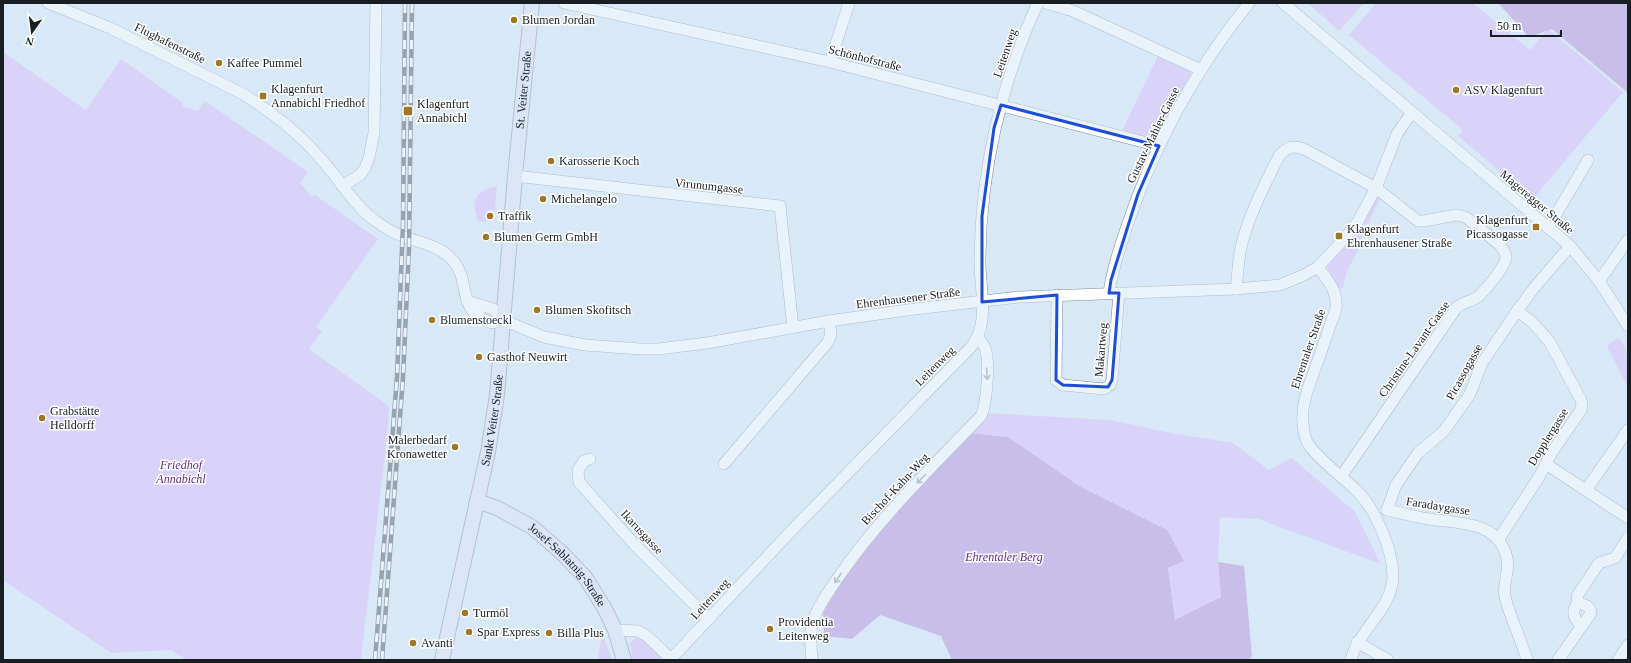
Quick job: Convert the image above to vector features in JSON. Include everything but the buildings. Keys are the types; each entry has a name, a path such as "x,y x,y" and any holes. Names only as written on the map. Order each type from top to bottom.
{"main road":[{"name":"St. Veiter Straße","path":"514,176 532,3"},
{"name":"Sankt Veiter Straße","path":"442,660 488,452 497,395 514,176"},
{"name":"Josef-Sablatnig-Straße","path":"477,501 497,508 532,527 561,552 585,577 615,630 624,660"}],"street":[{"name":"Flughafenstraße","path":"48,3 110,28 243,94 276,116 300,136 326,165 352,199 376,221 401,236 429,245 447,255 460,270 464,280 467,300 494,309 503,320"},
{"path":"342,186 360,175 365,168 369,158 374,133 376,3"},
{"name":"Schönhofstraße","path":"564,3 830,62 1159,146"},
{"path":"830,62 849,3"},
{"name":"Leitenweg","path":"672,660 863,456 971,347 978,338 981,325 982,302 980,262 982,216 992,140 1016,58 1038,3"},
{"path":"1046,3 1072,11 1201,70"},
{"name":"Gustav-Mahler-Gasse","path":"1114,293 1113,270 1138,194 1159,146 1179,107 1201,70 1226,33 1249,3"},
{"path":"1283,3 1412,112 1397,134 1376,188 1357,222 1344,240 1318,267"},
{"name":"Mageregger Straße","path":"1412,112 1570,246 1624,311 1628,326"},
{"path":"1236,289 1241,246 1245,231 1256,202 1279,156 1284,150 1297,147 1304,149 1376,188"},
{"path":"1548,228 1588,160"},
{"name":"Virunumgasse","path":"514,176 780,206 793,328"},
{"name":"Christine-Lavant-Gasse","path":"1341,477 1457,307 1462,303 1479,296 1502,267 1506,257 1501,246 1467,218 1456,214 1418,221 1376,188"},
{"path":"1599,281 1628,240"},
{"name":"Picassogasse","path":"1387,510 1396,485 1418,453 1440,435 1453,418 1470,394 1482,363 1517,311 1534,288 1570,246"},
{"name":"Ehrenhausener Straße","path":"503,320 535,334 559,340 585,345 640,349 685,346 914,309 1019,297 1236,289 1280,285 1304,275 1318,267"},
{"name":"Ehrentaler Straße","path":"1318,267 1333,286 1337,302 1336,309 1304,401 1303,422 1308,444 1358,492 1366,502 1374,515 1386,542 1392,563 1393,578 1388,594 1382,607 1357,642 1351,660"},
{"name":"Makartweg","path":"1057,295 1056,380 1063,386 1104,389 1110,385 1112,380 1114,293"},
{"name":"Dopplergasse","path":"1498,540 1552,452 1581,410 1582,403 1567,371 1549,341 1531,321 1517,311"},
{"path":"724,464 828,342 831,334 829,322"},
{"name":"Bischof-Kahn-Weg","path":"812,660 810,636 815,614 847,565 881,522 982,416 987,384 986,349 978,338"},
{"path":"1586,490 1628,430"},
{"name":"Ikarusgasse","path":"590,459 584,461 578,470 579,482 634,544 709,619"},
{"path":"1546,464 1628,518"},
{"path":"1374,515 1387,510"},
{"name":"Faradaygasse","path":"1387,510 1429,519 1467,523 1488,532 1498,540 1507,557 1508,569 1505,596 1527,660"},
{"path":"1582,626 1573,617 1574,608 1578,602 1577,596 1599,563 1615,558 1628,538"},
{"path":"1558,660 1591,613 1590,608 1578,602"},
{"path":"615,630 638,631 647,636 672,660"},
{"path":"1357,642 1388,660"},
{"path":"1618,660 1628,645"}],"highlighted area":[{"path":"1001,105 1159,146 1138,194 1111,280 1109,293 1119,293 1112,380 1108,387 1063,385 1056,380 1057,295 982,302 982,216 994,128"}],"green space":[{"path":"1308,3 1364,3 1339,31"},
{"path":"1376,3 1473,3 1530,50 1548,29 1623,92 1533,199 1458,136 1463,130 1349,35"},
{"path":"1498,3 1628,3 1628,93 1552,29 1529,37"},
{"name":"Friedhof Annabichl","path":"3,52 86,110 121,59 183,103 182,106 198,111 205,101 308,172 300,183 312,197 315,195 378,239 316,327 322,331 309,349 389,406 387,437 361,660 186,660 171,650 111,653 3,580"},
{"path":"1158,56 1188,70 1191,73 1157,139 1155,140 1122,131"},
{"path":"497,186 495,210 487,210 486,222 478,221 475,207 476,198 483,191"},
{"path":"1379,197 1380,199 1368,224 1365,224 1364,220"},
{"path":"1360,229 1362,233 1361,244 1348,269 1343,288 1339,289 1328,266 1357,230"},
{"path":"1617,338 1625,347 1627,353 1628,388 1607,346"},
{"path":"987,413 1110,420 1171,433 1233,443 1269,470 1292,458 1355,512 1381,564 1258,519 1220,517 1218,562 1221,597 1175,620 1168,568 1184,561 1008,437 970,433"},
{"name":"Ehrentaler Berg","path":"970,433 1008,437 1079,486 1167,530 1184,561 1168,568 1175,620 1221,597 1218,562 1244,566 1252,657 1247,660 952,660 941,636 880,615 852,639 824,636 823,613 848,568 870,539"},
{"path":"602,632 612,660 598,660"},
{"path":"635,638 642,639 664,660 633,660 630,643"}],"railway":[{"path":"375,660 397,377 403,223 405,3"},
{"path":"382,660 403,377 409,248 412,3"}],"place":[{"name":"Blumen Jordan","path":"514,20"},
{"name":"Kaffee Pummel","path":"219,63"},
{"name":"ASV Klagenfurt","path":"1456,90"},
{"name":"Klagenfurt Annabichl Friedhof","path":"263,96"},
{"name":"Klagenfurt Annabichl","path":"408,111"},
{"name":"Karosserie Koch","path":"551,161"},
{"name":"Michelangelo","path":"543,199"},
{"name":"Traffik","path":"490,216"},
{"name":"Klagenfurt Picassogasse","path":"1536,227"},
{"name":"Klagenfurt Ehrenhausener Straße","path":"1339,236"},
{"name":"Blumen Germ GmbH","path":"486,237"},
{"name":"Blumen Skofitsch","path":"537,310"},
{"name":"Blumenstoeckl","path":"432,320"},
{"name":"Gasthof Neuwirt","path":"479,357"},
{"name":"Grabstätte Helldorff","path":"42,418"},
{"name":"Malerbedarf Kronawetter","path":"455,447"},
{"name":"Turmöl","path":"465,613"},
{"name":"Providentia Leitenweg","path":"770,629"},
{"name":"Spar Express","path":"469,632"},
{"name":"Billa Plus","path":"549,633"},
{"name":"Avanti","path":"413,643"}]}
